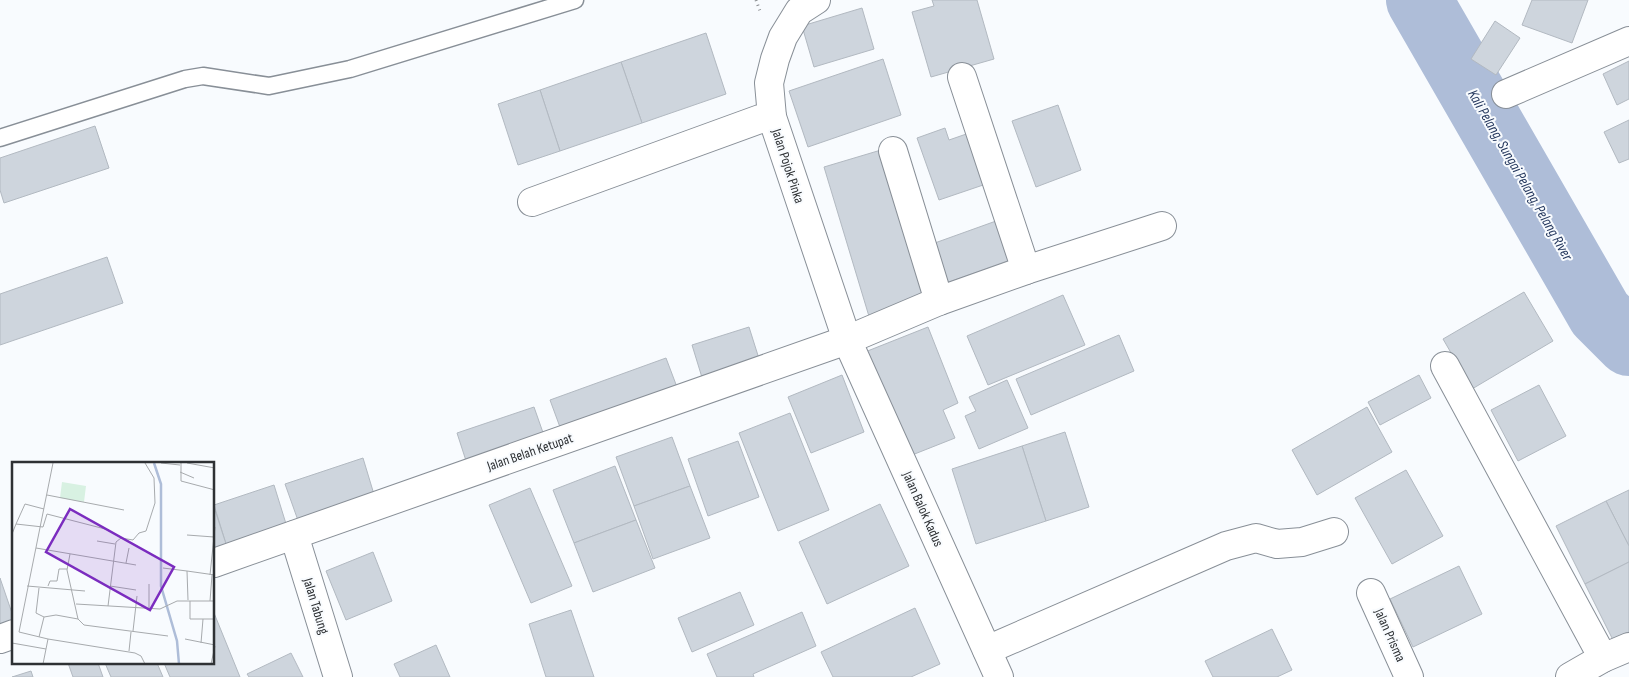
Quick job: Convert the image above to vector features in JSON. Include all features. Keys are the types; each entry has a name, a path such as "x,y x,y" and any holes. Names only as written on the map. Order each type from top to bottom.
{"street":[{"name":"Jalan Pojok Pinka","path":"816,0 800,11 783,37 769,83 772,116 847,340"},
{"path":"1506,94 1629,41"},
{"path":"962,77 1026,270"},
{"path":"532,202 772,116"},
{"path":"894,151 939,301"},
{"name":"Jalan Belah Ketupat","path":"215,563 847,340 939,301 1026,270 1162,226"},
{"name":"Jalan Balok Kadus","path":"847,340 999,677"},
{"path":"1445,366 1603,658"},
{"path":"987,650 1226,546 1256,538 1277,544 1302,542 1334,532"},
{"name":"Jalan Tabung","path":"294,535 338,677"},
{"name":"Jalan Prisma","path":"1371,593 1408,677"},
{"path":"0,639 12,635"},
{"path":"1570,677 1629,646"}],"lane":[{"path":"0,138 185,78 203,76 269,86 350,69 575,0"}],"building":[{"path":"932,0 977,0 994,59 931,77 912,12 934,6"},
{"path":"1532,0 1588,0 1572,43 1522,25"},
{"path":"862,8 874,49 814,67 802,26"},
{"path":"1495,21 1520,38 1496,75 1471,59"},
{"path":"706,33 726,94 642,123 621,62"},
{"path":"883,59 901,115 808,147 789,91"},
{"path":"1629,61 1629,99 1617,105 1603,74"},
{"path":"621,62 642,123 560,151 540,90"},
{"path":"540,90 560,151 518,165 498,104"},
{"path":"1058,105 1081,170 1036,187 1012,121"},
{"path":"1629,120 1629,159 1619,163 1604,132"},
{"path":"95,126 109,168 4,203 0,190 0,158"},
{"path":"945,128 949,140 975,131 992,182 939,200 917,138"},
{"path":"881,150 929,302 871,323 824,167"},
{"path":"996,221 1010,260 946,283 932,244"},
{"path":"107,257 123,303 0,345 0,294"},
{"path":"1524,292 1553,341 1472,389 1443,339"},
{"path":"1063,295 1085,345 988,385 967,336"},
{"path":"749,327 761,365 704,384 692,345"},
{"path":"928,327 958,403 943,410 955,438 907,457 865,352"},
{"path":"1119,335 1134,371 1031,415 1016,379"},
{"path":"666,358 680,395 564,438 550,400"},
{"path":"842,375 864,432 811,453 788,397"},
{"path":"1419,375 1431,398 1380,425 1368,402"},
{"path":"1007,380 1028,428 979,449 965,416 976,411 969,397"},
{"path":"1539,385 1566,436 1518,461 1491,410"},
{"path":"534,407 547,444 469,470 457,433"},
{"path":"1367,407 1392,452 1317,495 1292,450"},
{"path":"790,413 829,510 778,531 739,433"},
{"path":"1065,432 1089,507 1046,521 1022,446"},
{"path":"672,437 690,486 634,506 616,457"},
{"path":"738,441 759,497 708,516 688,459"},
{"path":"1022,446 1046,521 976,544 952,469"},
{"path":"363,458 376,501 300,526 285,484"},
{"path":"615,466 636,520 574,543 553,490"},
{"path":"1406,470 1443,536 1392,564 1355,498"},
{"path":"274,485 287,527 227,547 215,505"},
{"path":"690,486 710,538 653,559 634,506"},
{"path":"530,488 572,586 531,603 489,505"},
{"path":"1629,490 1629,546 1606,501"},
{"path":"1606,501 1629,546 1629,562 1585,584 1556,526"},
{"path":"880,504 909,566 827,604 799,542"},
{"path":"215,510 227,547 215,552"},
{"path":"636,520 655,568 593,592 574,543"},
{"path":"373,552 392,601 346,620 326,571"},
{"path":"1629,562 1629,632 1613,640 1585,584"},
{"path":"1459,566 1482,614 1413,647 1390,599"},
{"path":"0,578 12,613 12,630 0,633"},
{"path":"740,592 754,625 692,652 678,618"},
{"path":"915,608 940,664 911,677 833,677 821,652"},
{"path":"571,610 594,677 546,677 529,624"},
{"path":"802,612 816,646 753,674 754,677 717,677 707,654"},
{"path":"215,615 240,677 170,677 164,664 215,664"},
{"path":"1272,629 1292,670 1277,677 1213,677 1205,661"},
{"path":"436,645 450,677 400,677 394,664"},
{"path":"291,653 303,677 249,677 247,674"},
{"path":"68,664 98,664 103,677 73,677"},
{"path":"105,664 157,664 163,677 111,677"},
{"path":"31,671 33,677 12,677"}],"waterway":[{"name":"Kali Pelang, Sungai Pelang, Pelang River","path":"1419,0 1600,314 1629,343"}]}
